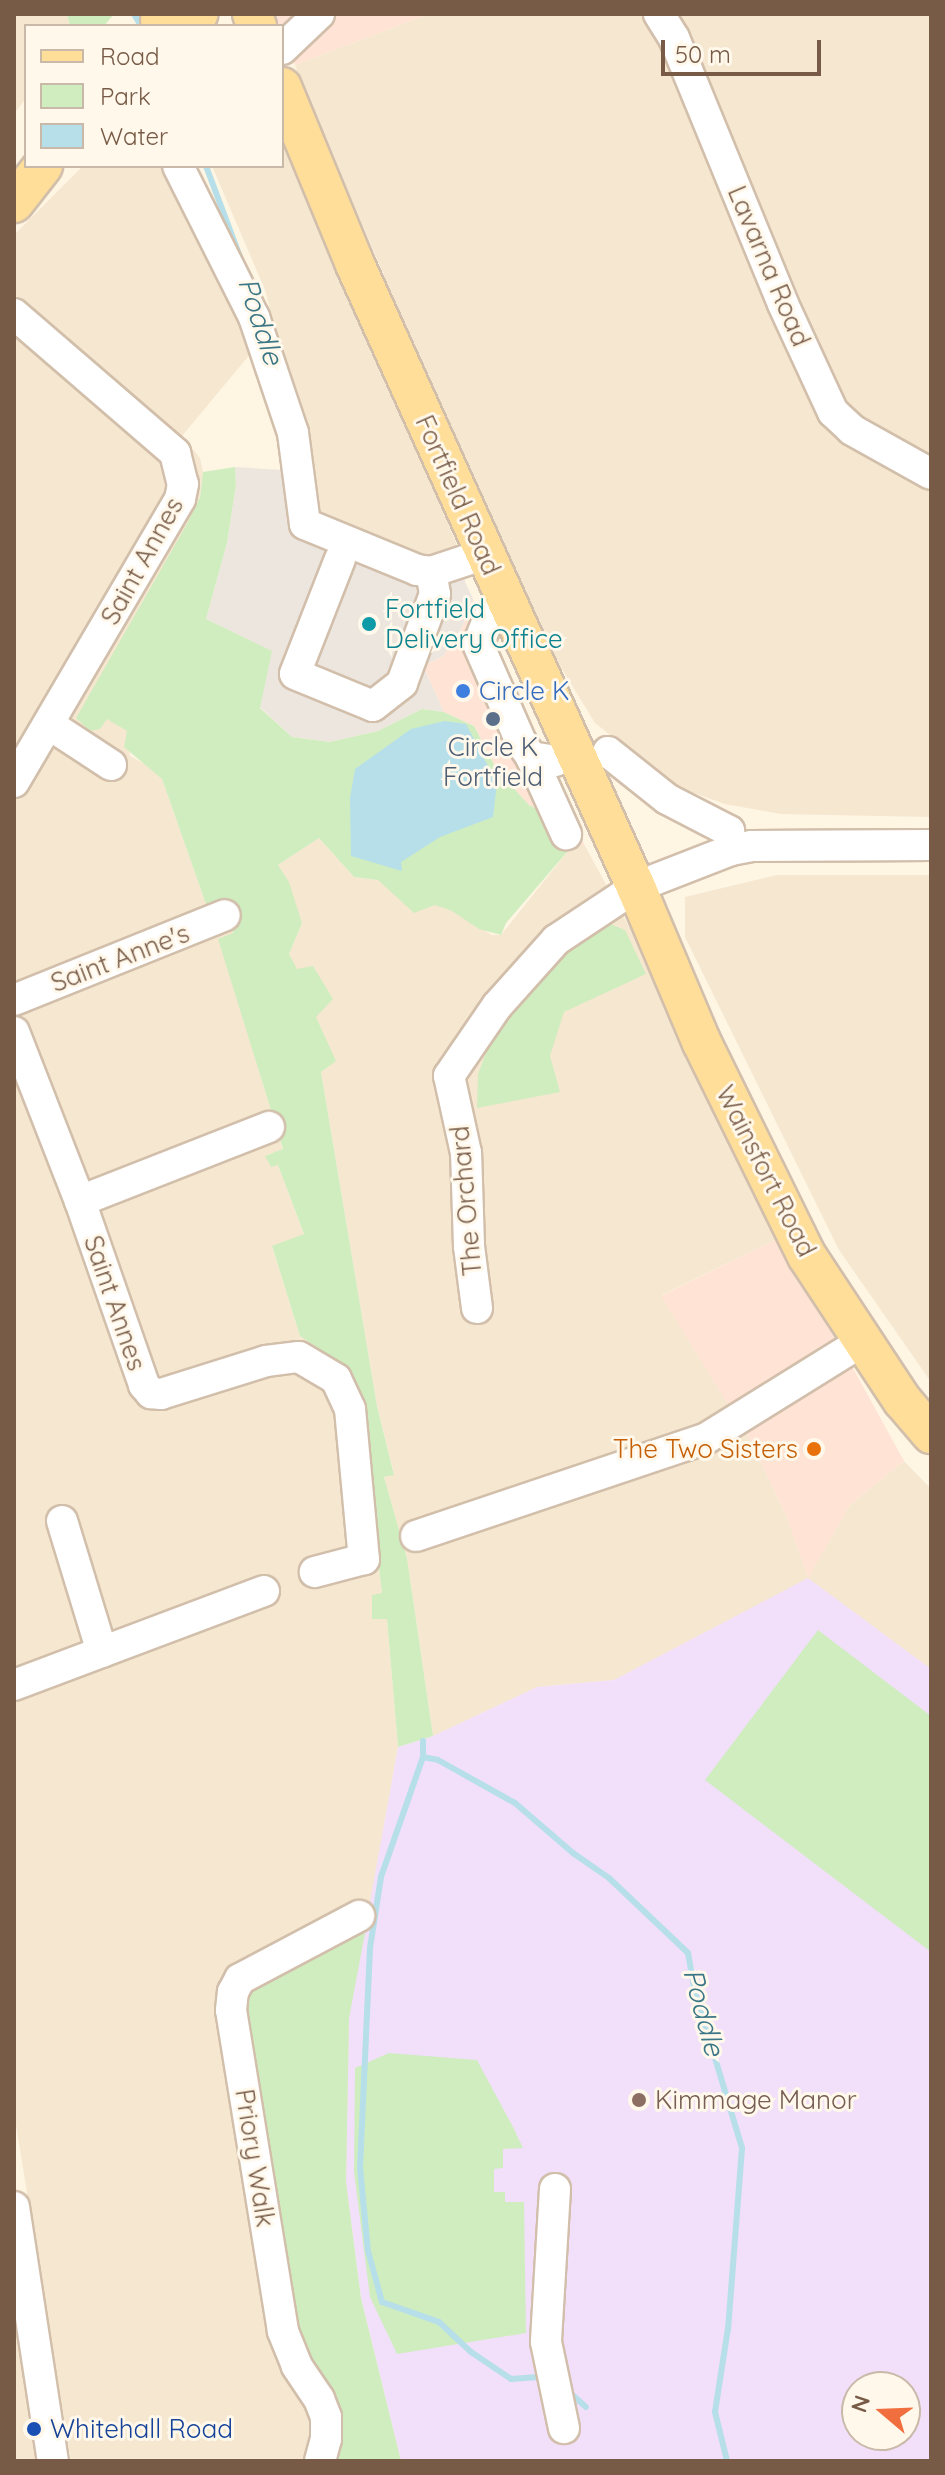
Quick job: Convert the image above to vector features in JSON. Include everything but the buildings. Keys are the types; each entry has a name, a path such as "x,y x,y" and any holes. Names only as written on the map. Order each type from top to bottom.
{"main road":[{"path":"158,20 199,14"},
{"name":"Fortfield Road","path":"284,92 354,262 504,597 591,753 636,887"},
{"path":"14,203 41,168"},
{"name":"Wainsfort Road","path":"636,887 702,1043 807,1256 902,1400 931,1434"}],"street":[{"path":"284,47 319,14"},
{"name":"Lavarna Road","path":"659,14 674,38 783,304 833,412 852,430 931,474"},
{"path":"179,168 254,317 293,433 305,524 417,570 431,572 485,554"},
{"name":"Saint Annes","path":"14,314 175,453 183,472 180,499 14,782"},
{"path":"340,559 295,674 373,706 402,683 435,594 431,572"},
{"path":"504,597 490,615 478,644 566,834"},
{"path":"50,725 111,765"},
{"path":"531,757 555,761 591,753 667,799 729,831 731,850"},
{"path":"636,887 731,850 751,846 931,845"},
{"name":"The Orchard","path":"477,1308 469,1246 466,1153 449,1076 497,1006 556,940 636,887"},
{"name":"Saint Anne's","path":"14,1000 225,915"},
{"name":"Saint Annes","path":"14,1032 80,1201 144,1385 151,1393 161,1394 266,1361 299,1357 336,1379 350,1409 364,1559 315,1572"},
{"path":"80,1201 269,1127"},
{"path":"416,1536 705,1439 863,1341"},
{"path":"62,1521 102,1652"},
{"path":"14,1685 264,1591"},
{"name":"Priory Walk","path":"320,2461 326,2439 326,2417 319,2399 297,2366 283,2331 231,2010 233,1992 240,1979 359,1916"},
{"path":"555,2189 546,2342 564,2428"},
{"path":"14,2207 53,2461"}],"shaded area":[{"path":"14,14 67,14 70,24 24,24 24,101 14,114"},
{"path":"271,14 429,14 295,65 284,40 284,24 276,24"},
{"path":"429,14 931,14 931,817 781,814 725,804 675,786 595,723 554,656 446,422 295,65"},
{"path":"284,132 462,557 416,564 316,516 314,472 265,290 213,168 284,168"},
{"path":"81,168 178,168 256,347 182,436 200,458 203,472 200,497 107,719 128,731 130,756 152,768 162,779 207,907 223,901 233,934 219,939 283,1150 266,1155 278,1164 304,1235 272,1247 300,1336 342,1363 356,1386 382,1593 373,1619 387,1619 398,1747 366,1928 330,2461 71,2461 14,2113 14,235"},
{"path":"235,467 314,472 317,516 416,564 462,557 465,582 473,599 459,635 443,656 423,666 444,712 422,709 378,731 330,742 292,737 260,707 271,651 206,619 227,543 236,485"},
{"name":"Circle K Fortfield","path":"473,599 584,844 568,851 550,832 539,810 529,805 497,770 474,726 444,712 423,666 443,656 459,635"},
{"path":"319,838 354,877 378,880 452,911 492,935 501,935 568,851 584,844 653,971 781,1237 662,1295 750,1440 786,1515 808,1577 850,1505 904,1461 931,1489 931,1669 808,1579 614,1680 537,1687 433,1736 407,1558 384,1477 394,1474 377,1406 321,1072 335,1061 289,954 302,923 278,865"},
{"path":"777,875 931,875 931,1382 839,1250 685,937 685,897"},
{"path":"781,1237 904,1461 850,1505 808,1578 786,1515 750,1440 661,1296"},
{"name":"Kimmage Manor","path":"808,1578 931,1669 931,2461 401,2461 361,2298 346,2182 349,2018 398,1747 433,1736 537,1687 614,1680"},
{"path":"14,2275 40,2461 14,2461"}],"green space":[{"path":"67,14 114,14 106,24 70,24"},
{"path":"235,467 236,485 227,543 206,619 272,651 260,708 292,737 330,742 378,731 422,709 444,712 474,726 497,770 529,805 539,810 550,832 568,851 506,923 501,935 479,929 452,911 435,905 414,913 378,880 354,877 319,838 278,865 289,882 302,923 289,954 297,969 313,966 333,999 316,1017 336,1061 321,1072 377,1406 394,1475 384,1477 407,1558 433,1736 398,1747 387,1619 372,1619 372,1595 382,1593 356,1386 341,1363 300,1336 272,1246 304,1234 278,1165 271,1167 265,1156 283,1149 218,939 233,933 224,901 207,907 162,779 124,747 127,731 107,719 100,729 90,731 76,718 187,524 200,497 203,472"},
{"path":"608,923 625,930 646,974 564,1012 550,1056 560,1092 477,1108 478,1074 494,1032 557,949"},
{"path":"818,1630 931,1716 931,1952 705,1780"},
{"path":"366,1928 349,2018 346,2182 361,2298 401,2461 330,2461 302,2358 241,2014 245,1994 252,1985"},
{"path":"389,2053 477,2060 513,2127 523,2148 503,2149 503,2168 494,2169 494,2192 505,2192 505,2202 524,2202 526,2333 397,2354 370,2297 354,2172 355,2068"}],"water":[{"path":"445,721 466,724 497,783 493,817 440,837 401,862 402,871 351,856 350,798 355,769 411,729"}],"waterway":[{"name":"Poddle","path":"134,14 140,24"},
{"name":"Poddle","path":"207,168 240,257"},
{"path":"423,1741 423,1757 381,1877 370,1948 360,2167 368,2251 382,2302 439,2322 471,2352 511,2379 538,2377"},
{"name":"Poddle","path":"423,1757 438,1760 515,1803 573,1853 609,1878 688,1953 694,1988 742,2148 728,2328 715,2412 727,2461"},
{"path":"568,2391 586,2407"}],"place":[{"name":"Fortfield Delivery Office","path":"369,624"},
{"name":"Circle K","path":"463,691"},
{"name":"Circle K Fortfield","path":"493,719"},
{"name":"The Two Sisters","path":"814,1449"},
{"name":"Kimmage Manor","path":"639,2100"},
{"name":"Whitehall Road","path":"34,2429"}]}
